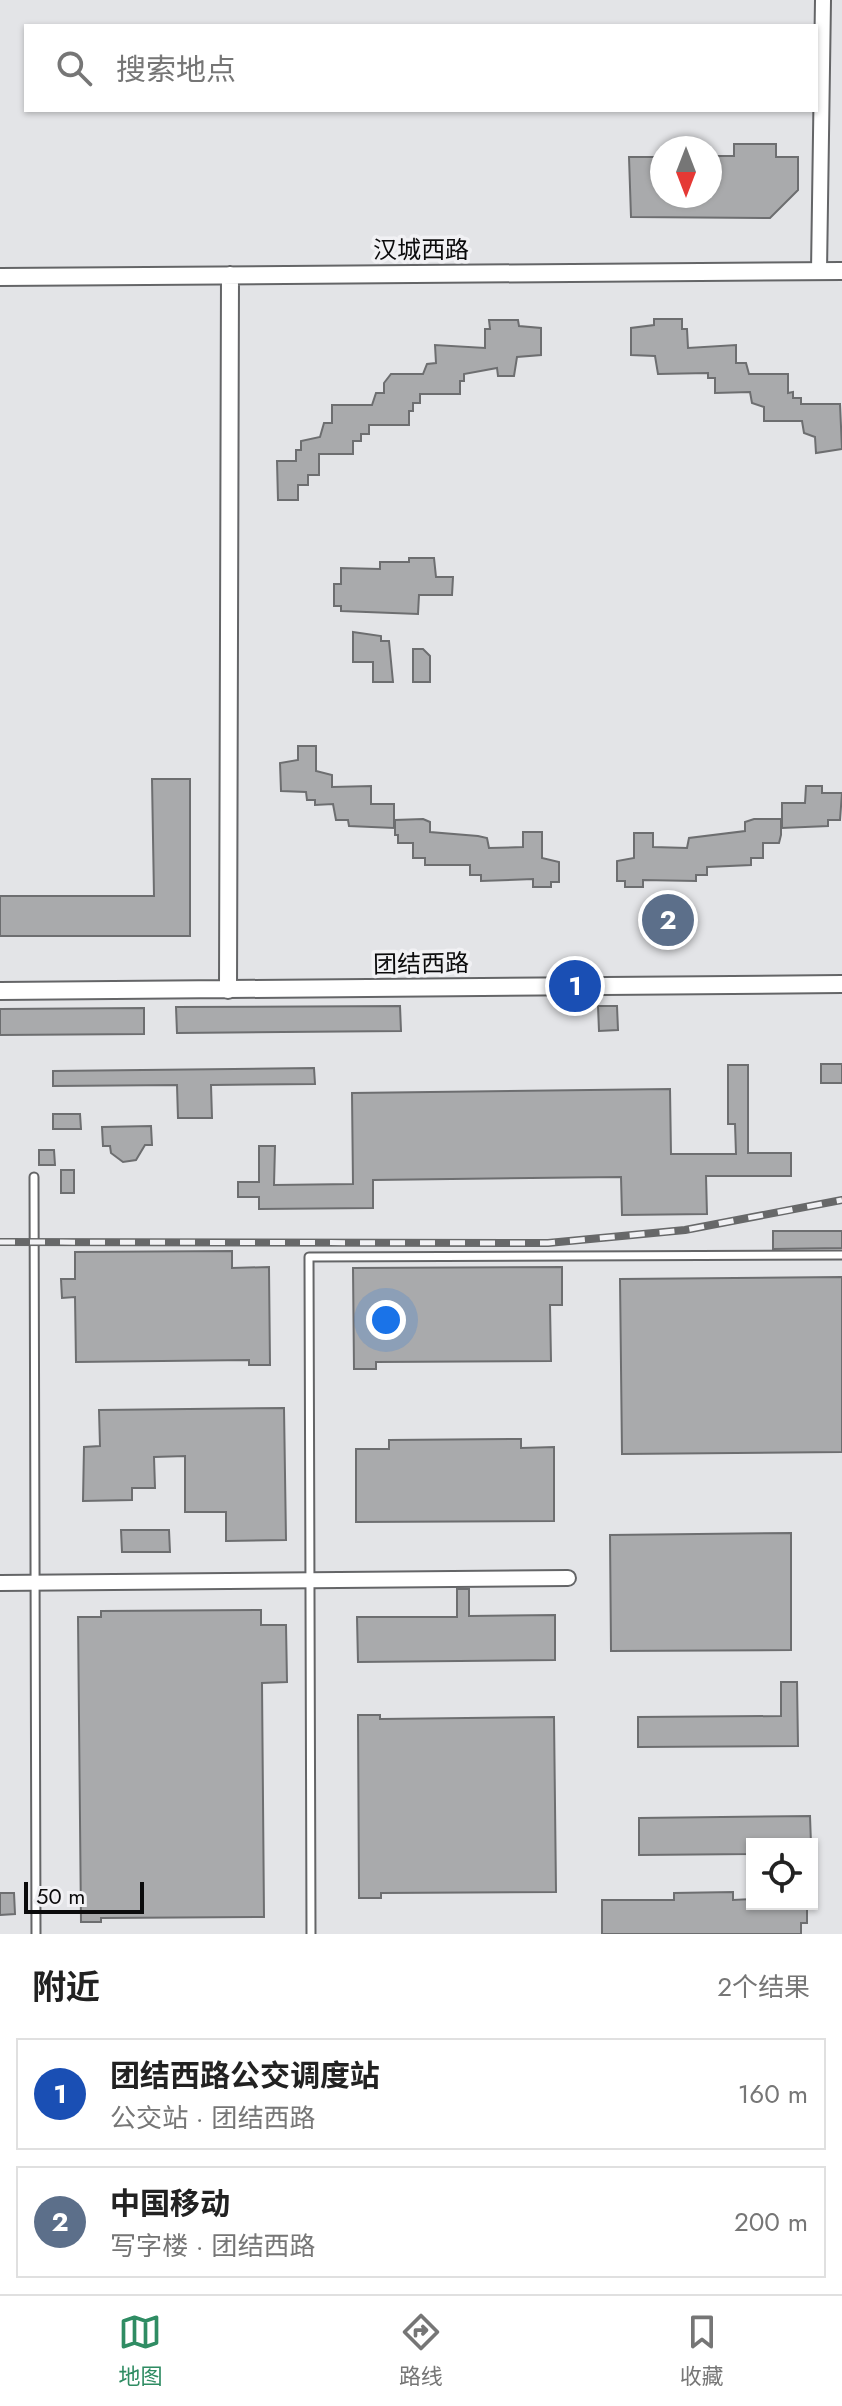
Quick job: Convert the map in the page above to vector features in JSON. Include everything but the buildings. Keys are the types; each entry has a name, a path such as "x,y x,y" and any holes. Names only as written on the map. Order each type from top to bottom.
{"street":[{"path":"819,271 823,0"},
{"name":"汉城西路","path":"0,277 842,271"},
{"path":"228,990 230,275"},
{"name":"团结西路","path":"0,991 842,984"},
{"path":"0,1583 568,1578"}],"lane":[{"path":"34,1177 36,1934"},
{"path":"311,1934 309,1257 842,1255"}],"railway":[{"path":"0,1242 548,1243 685,1230 842,1200"}],"place":[{"name":"中国移动","path":"668,920"},
{"name":"团结西路公交调度站","path":"575,986"}]}
